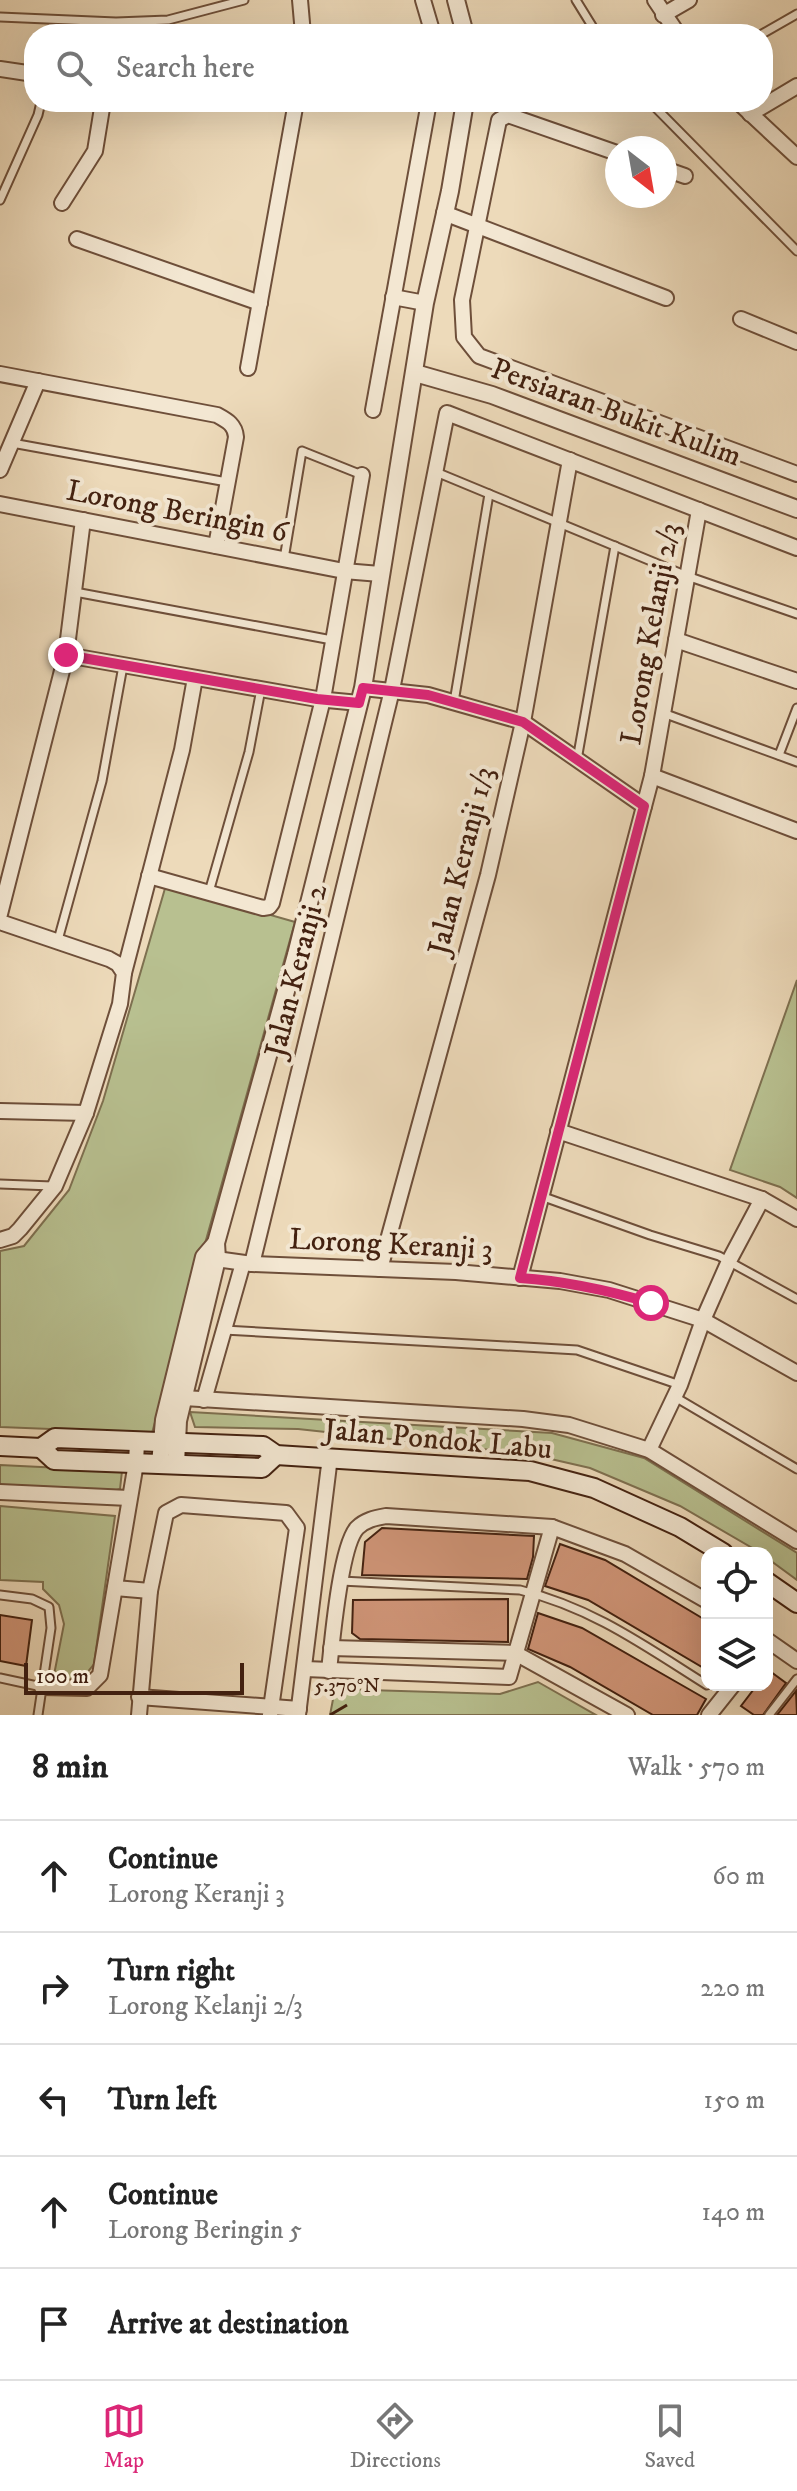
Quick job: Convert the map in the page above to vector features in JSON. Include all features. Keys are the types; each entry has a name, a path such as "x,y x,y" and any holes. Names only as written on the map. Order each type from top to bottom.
{"main road":[{"name":"Jalan Pondok Labu","path":"276,1455 262,1468 54,1460 41,1448 55,1438 263,1446 276,1455 530,1471 594,1488 680,1527 713,1547"},
{"path":"0,1446 41,1448"},
{"path":"773,1586 797,1603"}],"street":[{"path":"300,0 302,24"},
{"path":"423,0 430,24"},
{"path":"456,0 462,24"},
{"path":"655,0 670,24"},
{"path":"663,15 689,0"},
{"path":"0,69 24,73"},
{"path":"773,100 797,86"},
{"path":"62,203 95,151 101,112"},
{"path":"248,368 294,112"},
{"path":"373,410 427,112"},
{"path":"168,1464 169,1443 164,1420 296,955 361,695 425,303 463,112"},
{"path":"753,112 750,114 797,157"},
{"path":"605,149 508,115 499,120 462,300 464,337 479,356 797,474"},
{"path":"677,173 685,176"},
{"path":"444,213 666,298"},
{"path":"77,239 260,303"},
{"path":"393,297 425,303"},
{"path":"741,319 797,342"},
{"name":"Persiaran Bukit Kulim","path":"415,373 492,395 797,509"},
{"path":"0,374 224,419 235,429 216,546"},
{"path":"0,470 38,381"},
{"name":"Jalan Keranji 2","path":"204,1400 247,1263 392,690 447,413 570,460"},
{"path":"570,460 797,548"},
{"name":"Jalan Keranji 1/3","path":"380,1269 488,875 523,722 570,460"},
{"path":"149,876 263,908 272,903 323,699 362,475"},
{"name":"Lorong Beringin 6","path":"0,504 344,571 380,574"},
{"name":"Lorong Kelanji 2/3","path":"520,1278 652,776 699,510"},
{"path":"0,914 66,655 83,520"},
{"path":"676,640 797,681"},
{"path":"66,655 323,699 392,690 454,702 523,722 644,806"},
{"path":"0,1240 13,1236 55,1186 86,1113 120,1004 124,973 182,750 195,678"},
{"path":"652,776 797,831"},
{"path":"0,922 109,959 118,964 124,973"},
{"path":"0,1111 86,1113"},
{"path":"558,1131 762,1199 797,1219"},
{"path":"649,1450 677,1391 729,1261 762,1199"},
{"path":"169,1443 184,1398 212,1253"},
{"name":"Lorong Keranji 3","path":"212,1253 247,1263 520,1278 609,1290 703,1320 797,1373"},
{"path":"184,1398 547,1420 649,1450 797,1541"},
{"path":"42,1687 87,1688 97,1681 136,1463 137,1442"},
{"path":"139,1697 299,1712 330,1457"},
{"path":"0,1492 129,1498"},
{"path":"139,1715 150,1591 166,1513 181,1505 286,1513 297,1528 271,1710"},
{"path":"329,1671 350,1538 358,1527 369,1520 386,1516 552,1527 625,1554 701,1598"},
{"path":"305,1669 509,1677 552,1527"},
{"path":"115,1588 150,1591"},
{"path":"773,1644 797,1661"},
{"path":"331,1648 515,1653 627,1715"},
{"path":"709,1715 728,1691"}],"lane":[{"path":"0,17 116,22 168,20 244,0"},
{"path":"576,0 591,24"},
{"path":"773,28 797,14"},
{"path":"0,200 39,112"},
{"path":"660,112 797,251"},
{"path":"12,443 227,482"},
{"path":"284,559 302,451 362,475"},
{"path":"436,472 687,576 797,614"},
{"path":"454,702 489,494"},
{"path":"577,760 615,546"},
{"path":"75,592 332,640"},
{"path":"58,940 102,781 123,666"},
{"path":"209,892 249,752 261,689"},
{"path":"779,755 797,708"},
{"path":"663,713 797,762"},
{"path":"0,1184 55,1186"},
{"path":"541,1196 729,1261 797,1299"},
{"path":"224,1330 577,1350 677,1391 797,1469"},
{"path":"341,1581 533,1593 594,1615 701,1681"},
{"path":"0,1595 32,1599 49,1607 51,1628 38,1715"},
{"path":"0,1678 42,1687"},
{"path":"769,1715 797,1679"}],"green space":[{"path":"166,885 295,922 152,1433 0,1427 0,1251 24,1246 69,1190 103,1101"},
{"path":"797,980 797,1198 780,1187 730,1170"},
{"path":"190,1412 552,1433 644,1458 797,1553 797,1580 773,1562 773,1547 751,1547 680,1506 590,1468 529,1454 298,1429 195,1427"},
{"path":"0,1465 122,1471 120,1489 107,1493 0,1486"},
{"path":"0,1506 115,1516 94,1664 82,1679 53,1680 64,1624 59,1605 43,1589 43,1582 0,1580"},
{"path":"538,1682 596,1715 330,1715 335,1689 500,1694"}],"building":[{"path":"382,1528 534,1536 533,1557 527,1579 362,1575 365,1542"},
{"path":"560,1544 605,1560 701,1617 701,1666 588,1600 545,1586"},
{"path":"508,1599 508,1642 360,1639 352,1633 353,1600"},
{"path":"538,1613 582,1628 706,1699 697,1715 653,1715 570,1667 528,1649"},
{"path":"0,1615 32,1620 26,1666 0,1661"},
{"path":"773,1673 786,1683 763,1715 754,1715 741,1706 752,1691 773,1691"},
{"path":"796,1691 797,1715 777,1715"}],"route":[{"path":"66,655 317,699 359,703 363,688 428,695 523,722 644,806 520,1278 609,1290 651,1303"}]}
